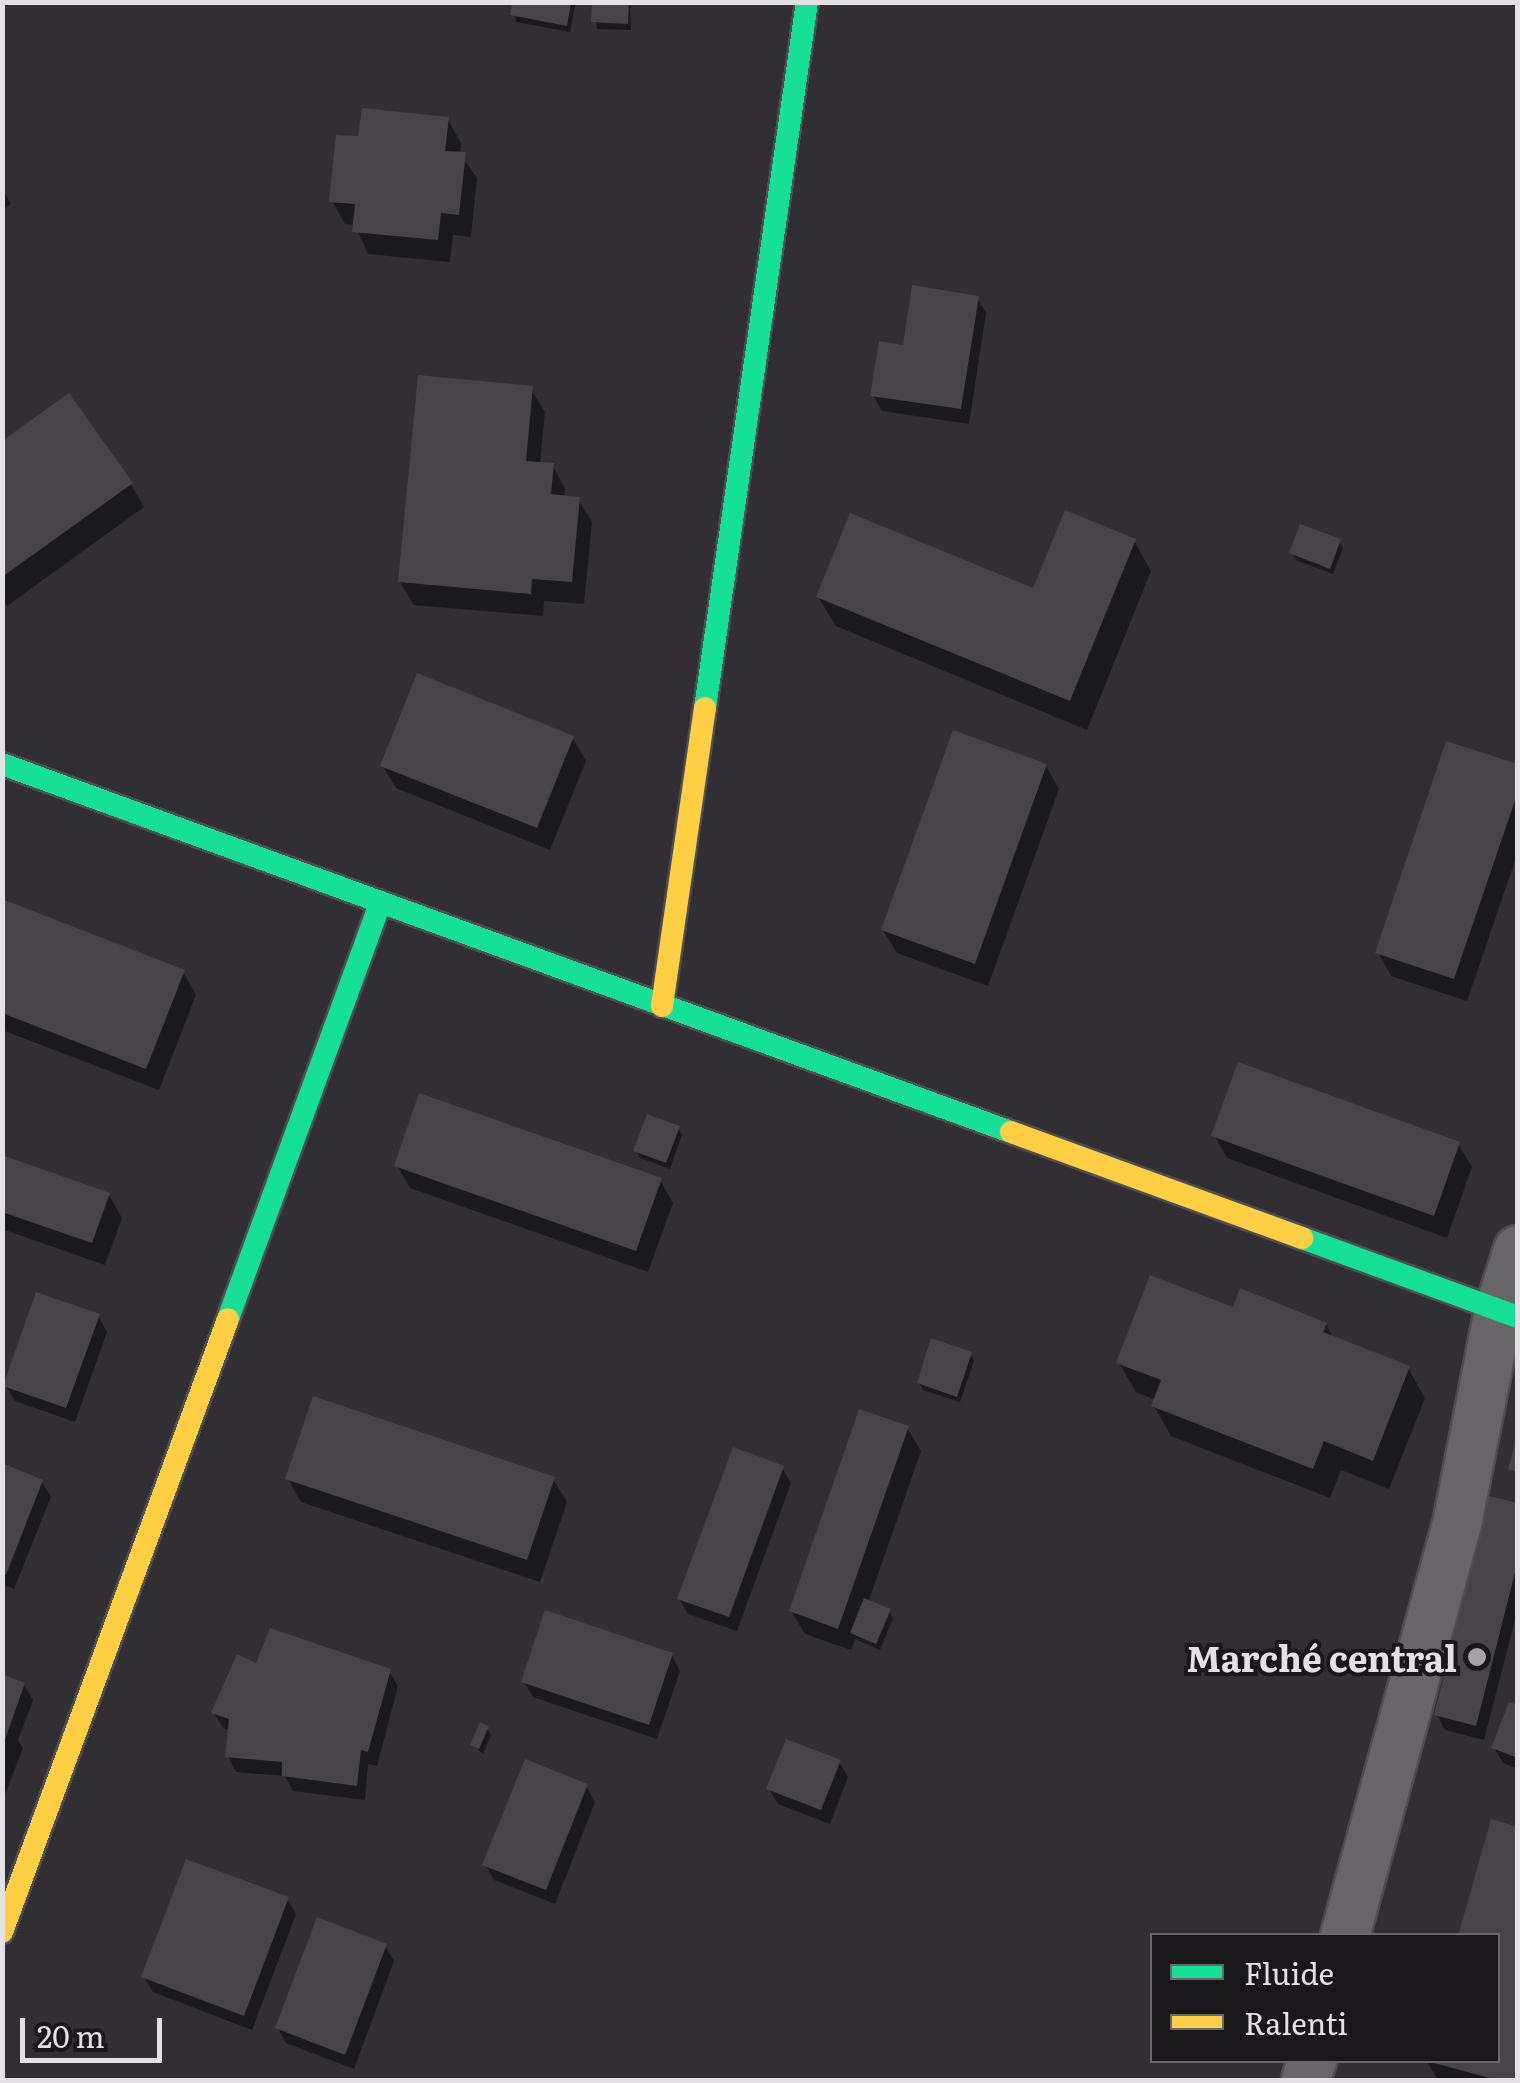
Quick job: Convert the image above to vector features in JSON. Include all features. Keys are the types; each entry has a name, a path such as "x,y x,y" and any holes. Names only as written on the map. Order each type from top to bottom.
{"street":[{"path":"662,1006 807,2"},
{"path":"2,764 1508,1313"},
{"path":"2,1932 381,902"},
{"path":"1346,1933 1458,1519 1508,1313 1518,1250"}],"building":[{"path":"512,2 571,2 567,26 510,15"},
{"path":"592,2 629,2 628,24 591,22"},
{"path":"362,108 449,117 445,151 466,152 459,215 441,213 438,240 352,232 355,204 329,202 336,135 358,136"},
{"path":"912,285 979,296 961,409 870,396 879,341 903,345"},
{"path":"418,375 533,386 526,461 554,463 551,494 580,497 572,582 532,579 531,594 398,582"},
{"path":"69,393 133,483 2,577 2,441"},
{"path":"1065,510 1136,539 1070,701 816,597 850,513 1033,588"},
{"path":"1300,524 1341,539 1330,569 1289,553"},
{"path":"417,673 574,736 537,828 380,766"},
{"path":"953,730 1047,764 975,964 881,930"},
{"path":"1446,741 1518,764 1518,792 1454,979 1375,953"},
{"path":"2,899 185,970 146,1069 2,1013"},
{"path":"1238,1062 1460,1142 1434,1216 1211,1136"},
{"path":"419,1093 662,1178 636,1251 394,1166"},
{"path":"647,1114 680,1126 666,1163 633,1151"},
{"path":"2,1155 110,1193 92,1243 2,1212"},
{"path":"1150,1275 1233,1307 1240,1288 1327,1323 1323,1332 1410,1366 1373,1461 1324,1441 1313,1469 1151,1406 1161,1380 1116,1363"},
{"path":"36,1292 100,1314 66,1408 3,1386"},
{"path":"931,1338 972,1352 957,1397 917,1383"},
{"path":"313,1396 555,1477 527,1560 285,1479"},
{"path":"859,1409 909,1426 838,1629 789,1611"},
{"path":"1518,1441 1518,1472 1508,1469"},
{"path":"733,1447 784,1466 729,1617 677,1599"},
{"path":"2,1463 43,1480 6,1575 2,1573"},
{"path":"1489,1496 1518,1503 1518,1561 1476,1726 1434,1715"},
{"path":"864,1598 891,1609 876,1644 850,1633"},
{"path":"545,1610 673,1653 649,1725 521,1682"},
{"path":"270,1628 391,1669 368,1752 361,1750 357,1786 282,1776 282,1762 225,1757 229,1719 211,1713 237,1654 256,1663"},
{"path":"2,1674 25,1683 3,1745 2,1745"},
{"path":"1509,1702 1518,1705 1518,1758 1491,1748"},
{"path":"480,1722 489,1726 479,1749 470,1745"},
{"path":"786,1739 841,1760 821,1810 766,1789"},
{"path":"525,1759 588,1784 546,1890 482,1865"},
{"path":"1491,1819 1518,1827 1518,2080 1497,2080 1434,2063 1500,2063 1500,1933 1459,1933"},
{"path":"186,1859 289,1897 244,2016 141,1977"},
{"path":"317,1917 387,1944 345,2055 275,2028"}],"traffic: fast":[{"path":"705,708 807,2"},
{"path":"2,764 1011,1132"},
{"path":"228,1319 381,902"},
{"path":"1302,1238 1518,1317"}],"traffic: slow":[{"path":"662,1006 705,708"},
{"path":"1011,1132 1302,1238"},
{"path":"2,1932 228,1319"}],"place":[{"name":"Marché central","path":"1477,1657"}]}
